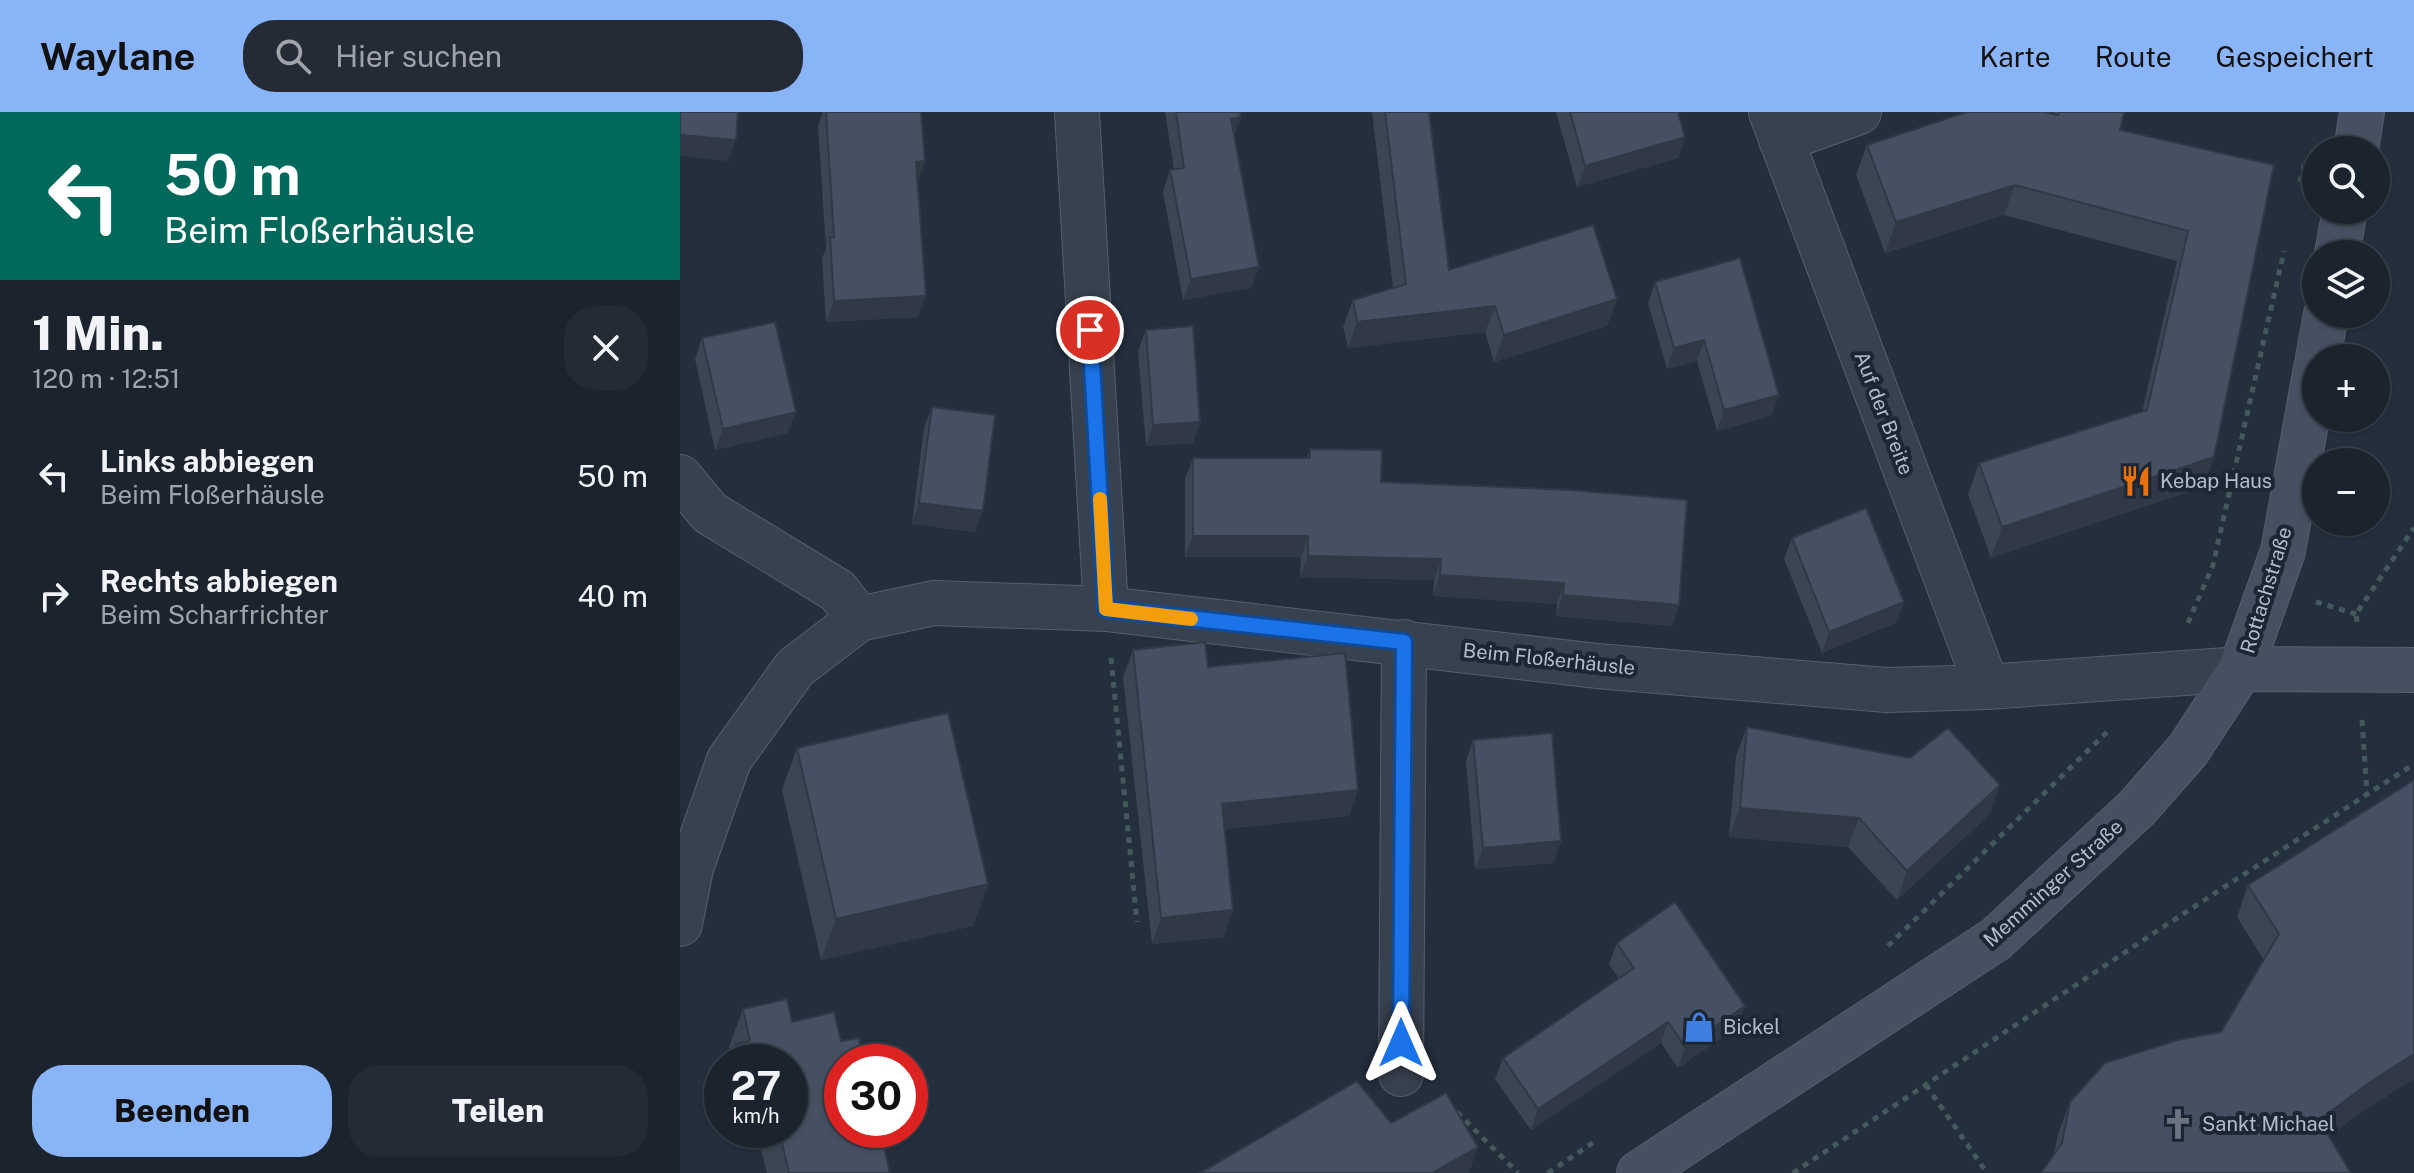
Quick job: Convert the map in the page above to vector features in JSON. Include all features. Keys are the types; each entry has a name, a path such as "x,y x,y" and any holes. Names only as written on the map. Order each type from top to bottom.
{"main road":[{"path":"2358,136 2362,112"},
{"name":"Rottachstraße","path":"2241,669 2283,551 2304,432"},
{"path":"2241,669 2414,670"},
{"name":"Memminger Straße","path":"1639,1173 1996,939 2137,808 2188,750 2241,669"}],"street":[{"path":"1077,112 1106,609"},
{"name":"Auf der Breite","path":"1859,112 1776,126 1987,687"},
{"path":"680,477 710,513 838,591 859,619"},
{"name":"Beim Floßerhäusle","path":"680,924 691,868 729,760 795,668 859,619 934,603 1106,609 1597,666 1887,690 1987,687 2241,669"},
{"path":"1401,1074 1404,642"}],"path":[{"path":"2297,195 2302,174"},
{"path":"1878,955 2165,675 2213,565 2287,241"},
{"path":"1106,609 1137,922"},
{"path":"1793,1173 2414,764"},
{"path":"1401,1074 1448,1103 1518,1173"},
{"path":"1926,1084 1987,1173"},
{"path":"1548,1173 1601,1138"}],"building":[{"path":"680,112 738,112 736,140 680,135"},
{"path":"826,112 921,112 925,161 916,162 926,296 834,301 830,237 834,237"},
{"path":"1176,112 1240,112 1241,117 1231,119 1259,267 1191,279 1170,170 1184,168"},
{"path":"1385,112 1429,112 1449,270 1593,225 1617,299 1504,335 1495,306 1357,322 1353,300 1406,284"},
{"path":"1570,112 1678,112 1685,137 1585,166"},
{"path":"1967,112 2044,112 2058,115 2059,112 2124,112 2120,130 2274,165 2214,457 2002,527 1979,463 2147,410 2188,231 2015,185 1896,222 1867,145"},
{"path":"1740,258 1779,395 1724,410 1704,340 1674,348 1655,282"},
{"path":"775,322 796,412 723,429 702,338"},
{"path":"1193,326 1200,422 1153,425 1146,330"},
{"path":"932,407 995,415 983,511 919,503"},
{"path":"1310,449 1382,450 1381,482 1571,490 1687,500 1679,605 1563,595 1564,583 1440,575 1441,559 1308,556 1308,536 1193,536 1193,458 1310,458"},
{"path":"1866,508 1904,602 1829,632 1792,538"},
{"path":"1205,642 1208,667 1345,653 1358,790 1222,804 1233,910 1161,918 1133,650"},
{"path":"948,713 988,884 836,919 797,748"},
{"path":"1747,727 1910,758 1948,728 2000,785 1907,871 1859,818 1740,808"},
{"path":"1552,733 1561,841 1483,848 1473,740"},
{"path":"2414,780 2414,1054 2319,1120 2351,1173 2041,1173 2062,1143 2070,1102 2105,1063 2178,1040 2221,1032 2279,934 2248,885"},
{"path":"1675,902 1745,1006 1685,1047 1668,1022 1538,1109 1503,1058 1634,968 1617,943"},
{"path":"787,999 792,1022 834,1012 841,1041 859,1038 860,1044 824,1044 824,1148 884,1148 890,1173 789,1173 783,1148 808,1148 808,1044 736,1044 750,1041 743,1009"},
{"path":"1357,1081 1391,1123 1446,1093 1478,1147 1432,1173 1200,1173"}],"slow traffic":[{"path":"1100,499 1106,609 1191,619"}],"place":[{"name":"Kebap Haus","path":"2136,481"},
{"name":"Bickel","path":"1699,1027"},
{"name":"Sankt Michael","path":"2178,1124"}],"route":[{"path":"1090,330 1106,609 1404,642 1401,1043"}]}
